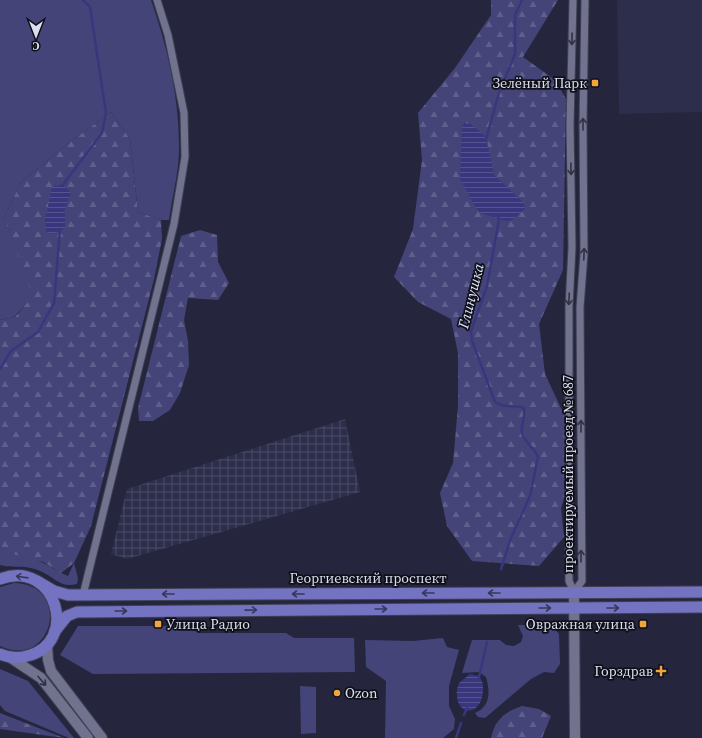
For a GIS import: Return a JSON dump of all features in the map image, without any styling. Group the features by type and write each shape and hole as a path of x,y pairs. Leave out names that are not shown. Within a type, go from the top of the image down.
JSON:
{"main road":[{"name":"Георгиевский проспект","path":"2,578 22,576 37,581 60,593 83,595 702,592"},
{"path":"37,581 49,592 56,606 57,620 55,631"},
{"path":"574,592 574,738"},
{"path":"11,658 29,656 42,649 67,616 77,612 702,607"},
{"path":"47,644 48,660 51,671 102,738"},
{"path":"0,654 11,658 41,678 88,738"}],"street":[{"path":"83,595 174,224 185,157 184,113 168,35 157,0"},
{"name":"проектируемый проезд № 687","path":"573,0 570,125 572,247 569,307 569,581 574,592 582,581 580,307 584,254 583,118 585,0"}],"shaded area":[{"path":"617,0 702,0 702,112 619,114"},
{"path":"464,123 471,124 486,137 494,175 524,203 525,209 512,220 506,221 481,213 476,208 460,179 462,127"},
{"path":"62,184 71,193 65,209 65,228 54,234 46,232 45,220 52,187"},
{"path":"345,419 360,492 127,559 111,554 127,489"},
{"path":"470,674 479,676 481,680 483,690 482,699 479,705 474,709 465,710 458,702 457,692 459,683"}],"green space":[{"path":"0,0 151,0 163,37 172,75 179,133 179,153 169,220 161,220 138,212 130,139 111,112 70,142 21,182 4,218 34,296 14,317 0,320"},
{"path":"491,0 558,0 523,57 555,80 566,99 563,270 539,324 545,374 566,419 567,488 561,508 564,537 539,566 472,561 447,526 440,493 453,463 458,406 458,353 451,319 418,302 394,277 413,229 422,160 418,113 455,68 491,15"},
{"path":"111,112 130,139 138,212 161,220 162,239 154,279 91,526 74,563 61,573 43,562 8,553 0,546 0,320 15,317 33,296 4,218 21,182 70,142"},
{"path":"200,230 217,235 218,262 229,283 218,300 188,298 184,320 188,341 189,365 180,393 170,410 153,421 139,421 138,408 181,236"},
{"path":"0,546 10,553 29,557 68,576 74,563 78,578 77,584 66,585 35,569 0,565"},
{"path":"14,583 33,587 44,597 49,610 49,624 43,637 33,647 18,651 0,646 0,587"},
{"path":"518,625 551,625 559,634 560,664 554,673 544,672 531,679 485,718 478,717 475,713 484,706 488,698 486,677 479,672 462,673 472,640 500,640 506,645 514,646 521,642 523,636"},
{"path":"78,626 184,626 199,633 286,633 294,638 354,638 355,672 93,674 60,655"},
{"path":"443,638 447,647 459,650 449,686 449,706 455,719 454,729 443,738 385,738 386,681 366,667 365,640 413,641"},
{"path":"0,669 28,681 74,738 69,738 5,711 0,705"},
{"path":"300,686 316,687 316,733 301,734"},
{"path":"522,706 539,709 551,716 542,738 491,738 498,721 506,714"},
{"path":"0,713 64,738 0,729"}],"waterway":[{"path":"62,186 102,133 106,113 90,7 83,0"},
{"name":"Глинушка","path":"486,139 499,93 515,54 515,15 522,0"},
{"name":"Глинушка","path":"498,217 499,220 487,286 471,331 472,341 495,402 505,406 517,406 524,408 522,433 538,457 530,496 511,538 501,569"},
{"path":"0,369 11,351 38,332 54,303 60,229"},
{"name":"Глинушка","path":"479,677 487,642"},
{"name":"Глинушка","path":"464,715 467,708"},
{"name":"Глинушка","path":"456,738 461,723"}],"place":[{"name":"Зелёный Парк","path":"595,83"},
{"name":"Улица Радио","path":"158,624"},
{"name":"Овражная улица","path":"643,624"},
{"name":"Горздрав","path":"661,671"},
{"name":"Ozon","path":"337,693"}]}
